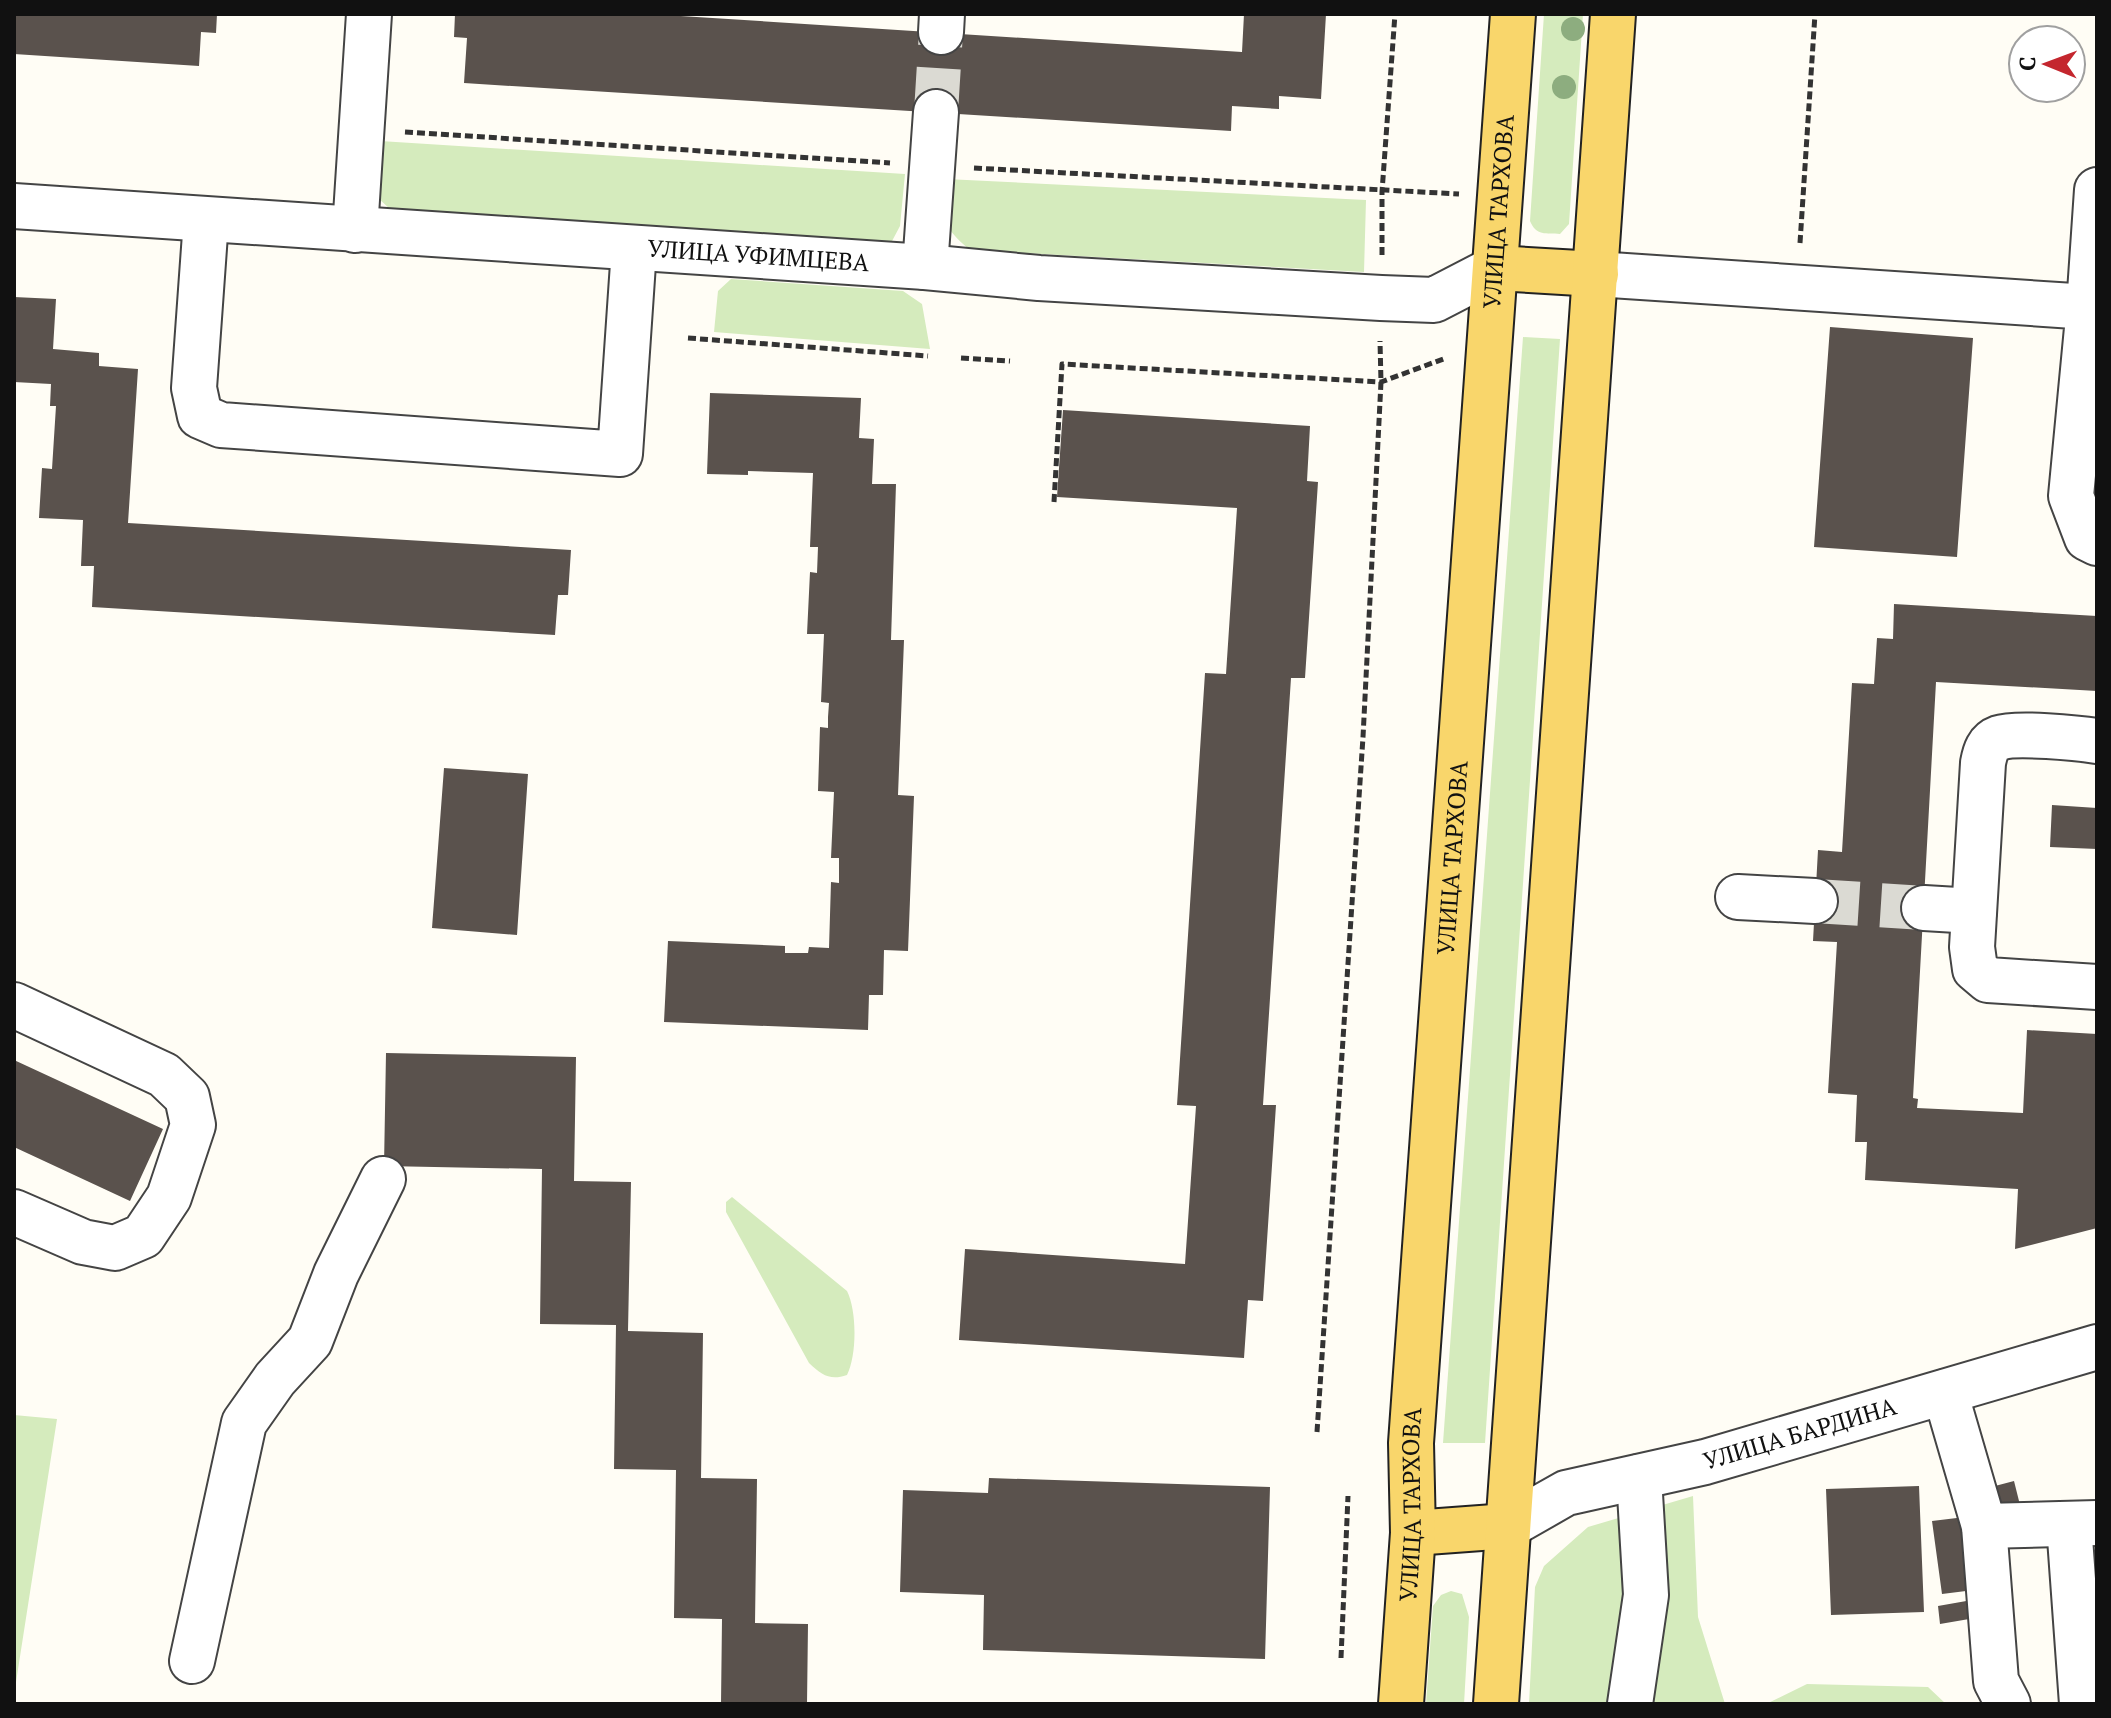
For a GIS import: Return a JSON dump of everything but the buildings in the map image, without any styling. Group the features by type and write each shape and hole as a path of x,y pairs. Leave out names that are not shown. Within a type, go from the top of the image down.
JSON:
{"main road":[{"name":"УЛИЦА ТАРХОВА","path":"1401,1704 1413,1533 1411,1443 1513,14"},
{"path":"1496,1704 1613,14"},
{"path":"1496,268 1596,274"},
{"path":"1413,1533 1508,1526"}],"street":[{"path":"355,230 369,14"},
{"path":"925,267 936,112"},
{"path":"2097,190 2071,496 2087,538 2097,543"},
{"name":"УЛИЦА УФИМЦЕВА","path":"14,206 925,267 1039,278 1434,300 1496,268"},
{"path":"206,220 194,388 200,416 221,425 620,454 634,249"},
{"path":"1596,274 2089,307"},
{"path":"2097,741 2012,735 1997,738 1986,748 1972,947 1975,969 1988,980 2097,987"},
{"path":"1738,897 1815,901"},
{"path":"1924,908 1974,911"},
{"path":"14,1005 164,1075 187,1097 193,1125 169,1197 143,1236 115,1248 83,1242 14,1212"},
{"path":"192,1661 244,1423 275,1379 310,1341 336,1274 383,1179"},
{"name":"УЛИЦА БАРДИНА","path":"1508,1526 1566,1493 1705,1462 2097,1347"},
{"path":"1945,1392 1984,1526 1996,1681 2008,1704"},
{"path":"1630,1704 1646,1595 1639,1477"},
{"path":"1984,1526 2083,1523 2082,1704"}],"path":[{"path":"1382,259 1382,192 1395,14"},
{"path":"1797,288 1815,14"},
{"path":"400,132 903,164"},
{"path":"972,168 1465,194"},
{"path":"688,338 928,356"},
{"path":"1317,1432 1363,737 1381,382 1380,338"},
{"path":"1054,502 1062,364 1381,382 1453,355"},
{"path":"961,358 1010,361"},
{"path":"1341,1658 1348,1496"}],"green space":[{"path":"1544,14 1583,14 1569,224 1560,234 1538,231 1530,221"},
{"path":"380,141 905,174 900,226 891,243 391,210 377,197"},
{"path":"946,179 1366,200 1364,272 970,250 953,234 945,219"},
{"path":"731,279 903,291 922,304 930,349 714,332 718,291"},
{"path":"1523,337 1560,339 1485,1443 1443,1443"},
{"path":"732,1197 847,1291 853,1310 854,1333 853,1356 847,1375 826,1376 809,1363 726,1212 726,1202"},
{"path":"14,1415 57,1419 14,1695"},
{"path":"1693,1496 1698,1617 1725,1704 1529,1704 1535,1587 1544,1566 1588,1527"},
{"path":"1451,1591 1462,1594 1469,1617 1464,1704 1426,1704 1433,1606 1441,1595"},
{"path":"1807,1684 1928,1687 1946,1704 1766,1704"}],"tunnel":[{"path":"936,112 941,32"},
{"path":"1815,901 1924,908"}]}
